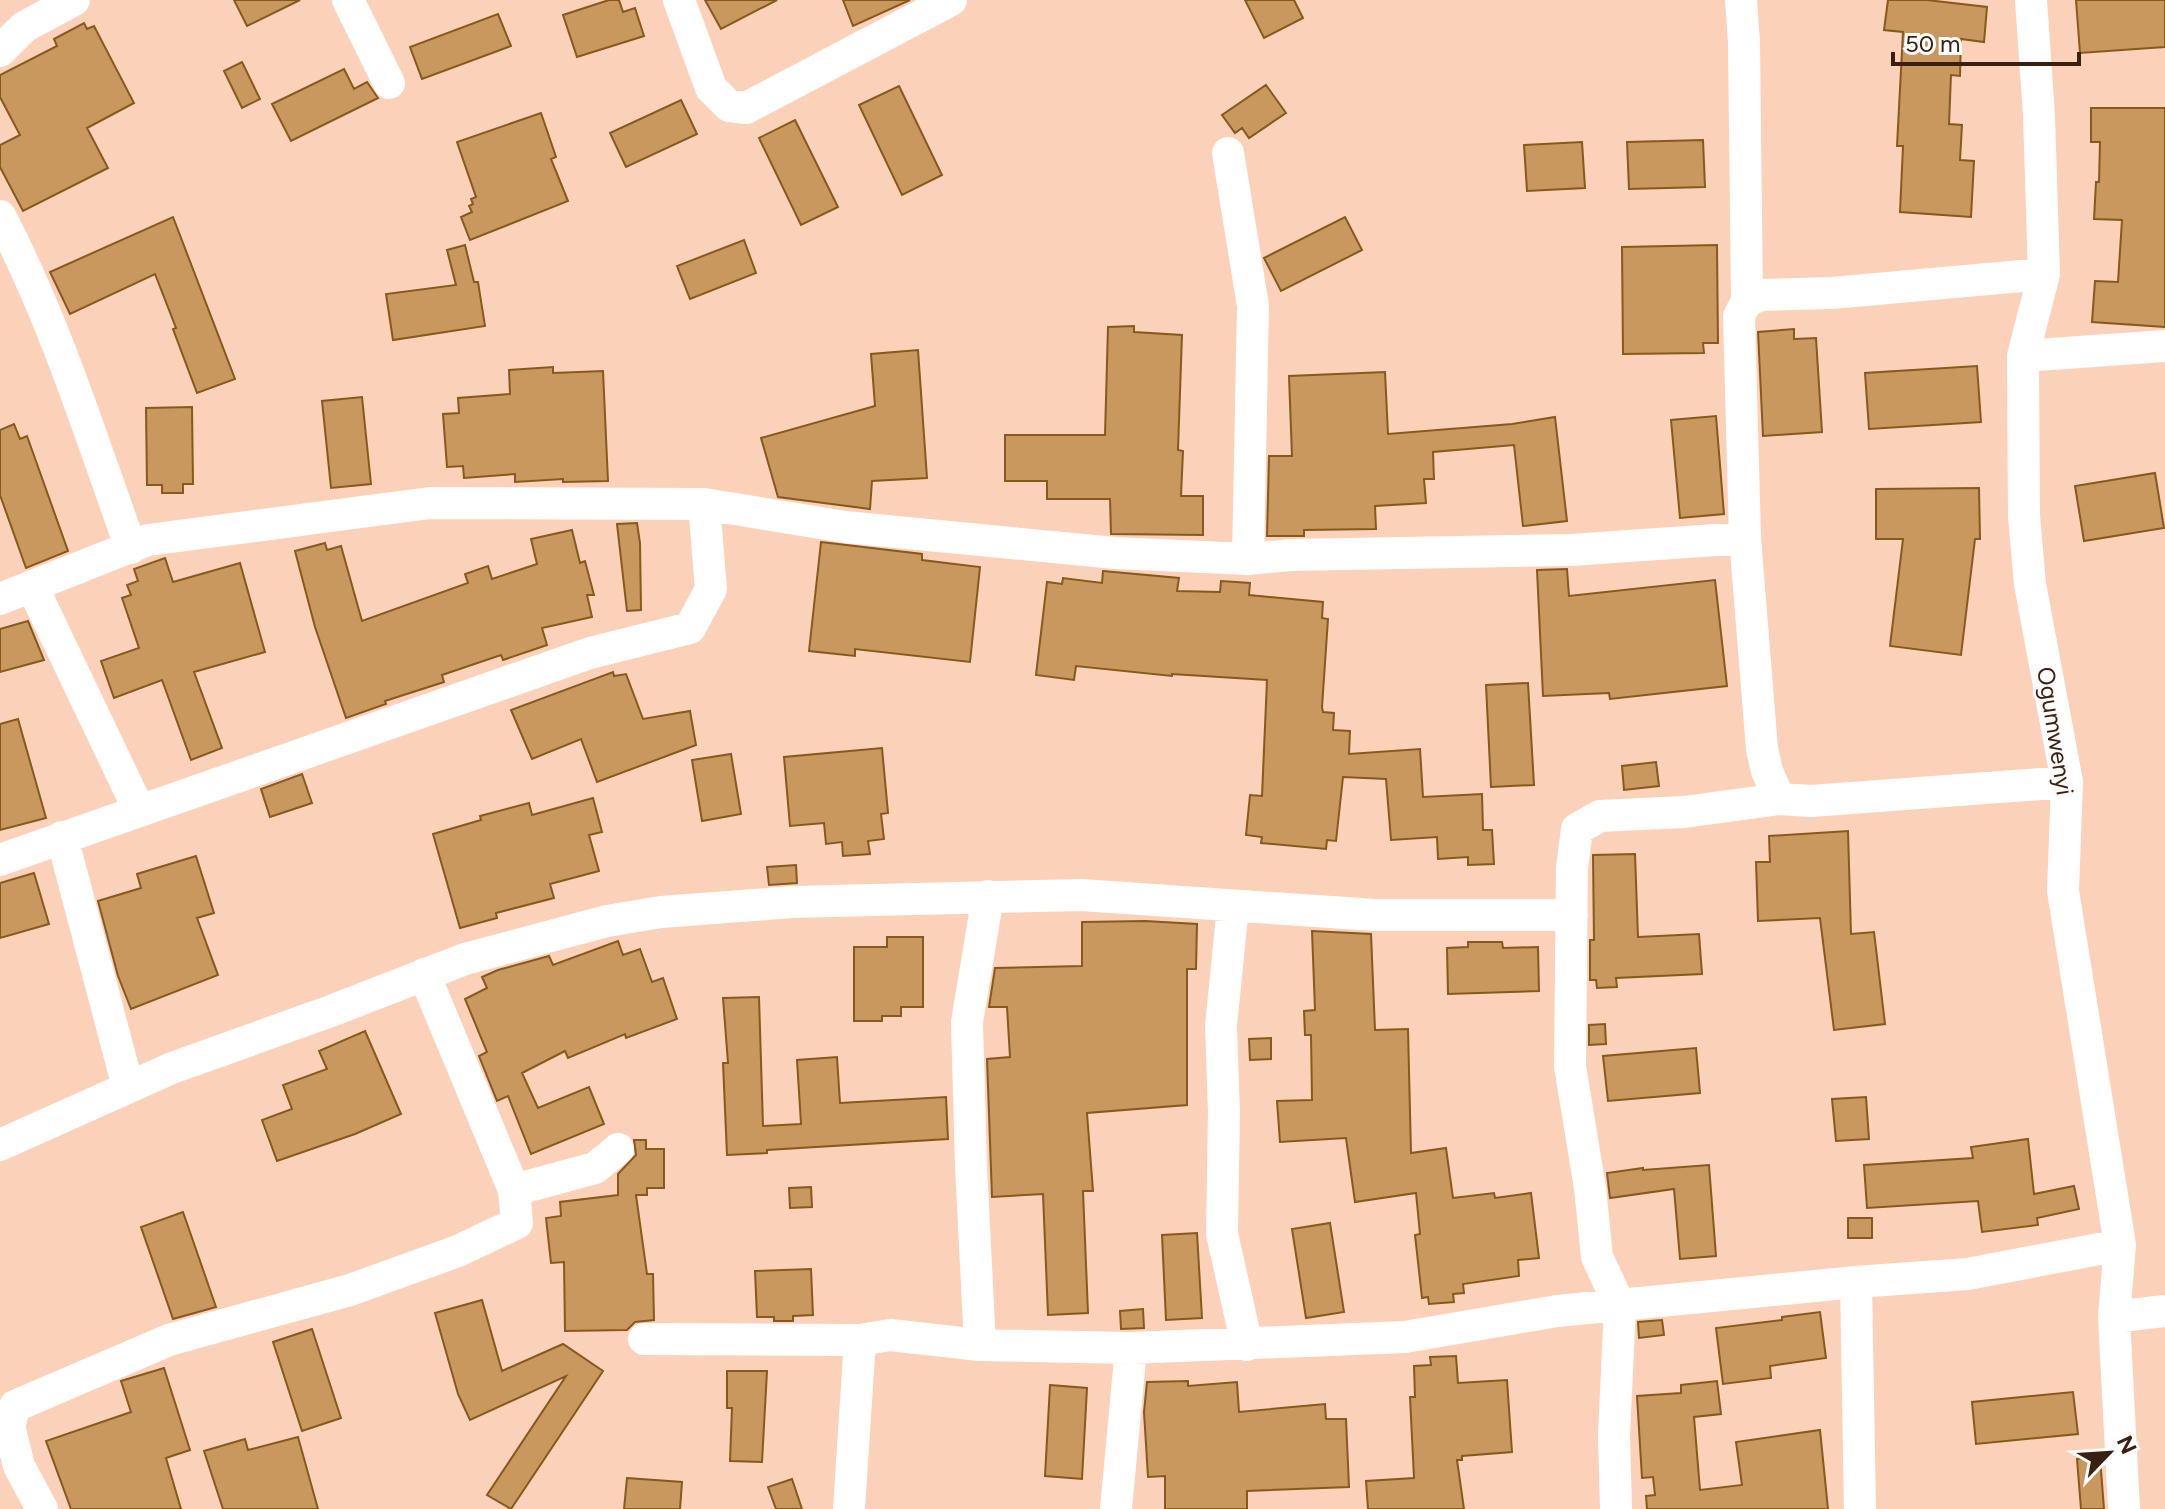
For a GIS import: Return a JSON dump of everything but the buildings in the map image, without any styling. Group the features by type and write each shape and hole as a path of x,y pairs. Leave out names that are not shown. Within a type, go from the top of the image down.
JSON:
{"street":[{"path":"0,51 24,27 74,0"},
{"path":"348,0 389,83"},
{"path":"679,0 711,88 729,106 746,108 951,0"},
{"path":"1741,0 1747,301 1739,316 1745,538 1762,749 1779,799"},
{"name":"Ogumwenyi","path":"2031,0 2039,115 2044,274 2023,356 2024,516 2030,584 2067,782 2063,891 2120,1245 2114,1317 2124,1509"},
{"path":"1228,153 1253,306 1248,559"},
{"path":"0,216 18,250 80,404 131,548"},
{"path":"1747,301 1761,295 1832,293 2044,274"},
{"path":"2023,356 2165,346"},
{"path":"0,599 148,540 430,503 704,504 845,527 1115,553 1248,559 1291,555 1571,550 1745,538"},
{"path":"0,860 590,653 690,628 711,589 704,504"},
{"path":"32,586 139,810"},
{"path":"1616,1509 1614,1435 1620,1306 1597,1257 1590,1188 1570,1066 1572,868 1577,829 1600,816 1684,812 1779,799 1811,801 2067,782"},
{"path":"62,837 128,1087"},
{"path":"0,1145 128,1087 465,959 607,921 661,912 793,902 1081,895 1375,915 1572,915"},
{"path":"980,1345 967,1022 988,896"},
{"path":"1233,906 1221,1026 1224,1112 1222,1234 1247,1345"},
{"path":"42,1509 19,1466 9,1426 15,1406 169,1340 350,1290 487,1238 517,1223 514,1190 424,974"},
{"path":"514,1190 595,1168 618,1149"},
{"path":"644,1339 860,1340 890,1335 980,1345 1131,1348 1405,1337 1557,1311 1968,1274 2120,1245"},
{"path":"1856,1282 1860,1509"},
{"path":"2114,1317 2165,1311"},
{"path":"849,1509 860,1340"},
{"path":"1116,1509 1131,1348"}]}
